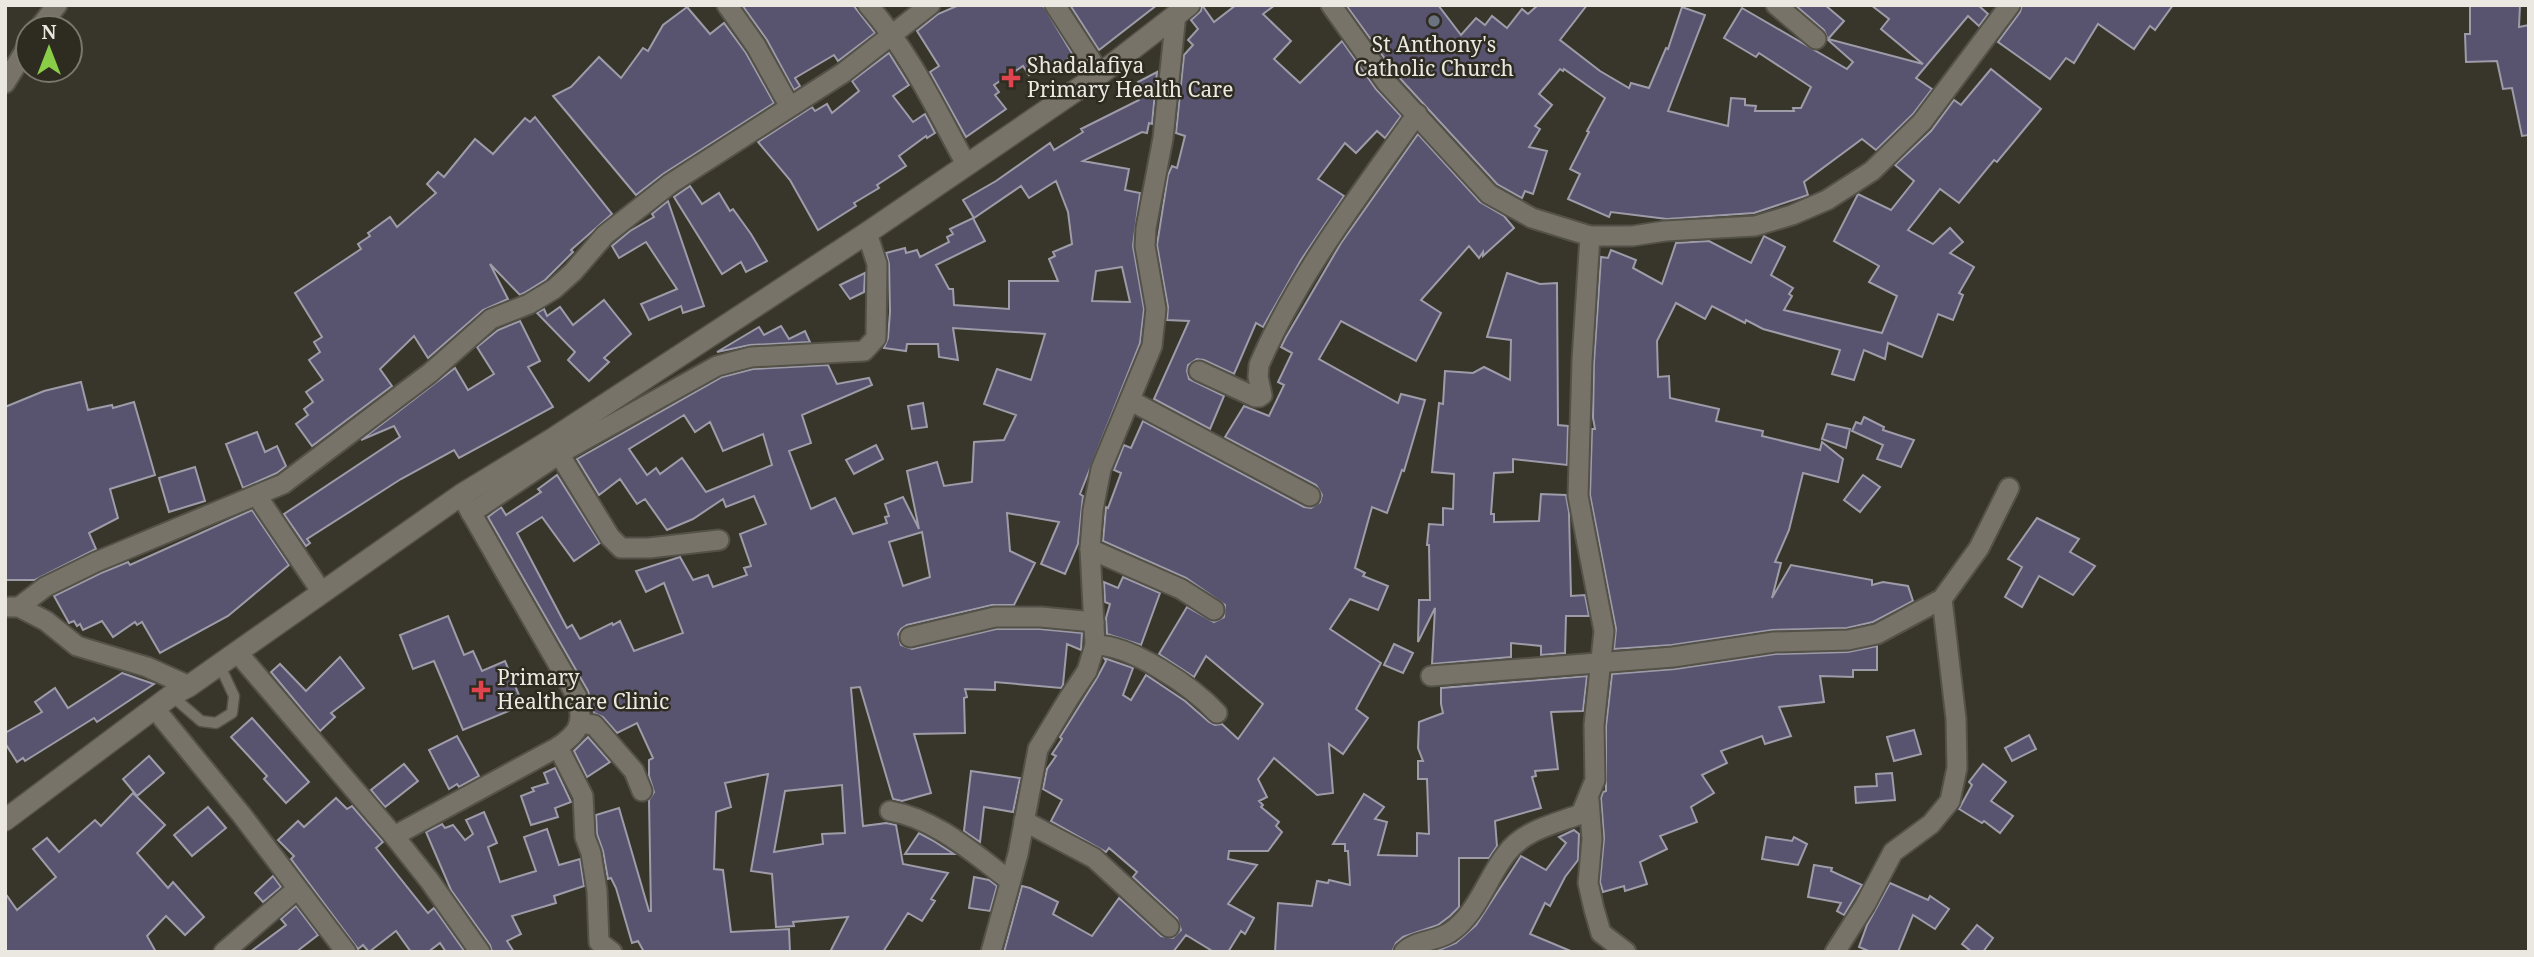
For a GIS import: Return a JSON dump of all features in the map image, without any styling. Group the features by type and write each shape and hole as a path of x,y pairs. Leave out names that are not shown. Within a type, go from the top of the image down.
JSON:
{"street":[{"path":"727,5 756,46 786,100 793,106"},
{"path":"868,5 892,34 933,101 966,164"},
{"path":"12,607 96,562 283,484 430,373 491,319 529,304 554,289 573,272 605,235 670,184 843,73 930,5"},
{"path":"1055,5 1100,74"},
{"path":"1331,5 1386,82 1489,194 1532,218 1590,236 1633,236 1665,231 1755,226 1792,215 1827,200 1872,171 1923,122 2010,5"},
{"path":"1776,5 1816,38"},
{"path":"5,820 321,592 555,447 1100,74 1183,10"},
{"path":"991,952 1018,854 1038,749 1087,671 1096,645 1090,549 1093,510 1101,469 1152,346 1156,309 1145,246 1146,228 1183,10"},
{"path":"1199,371 1255,397 1262,395 1258,377 1259,365 1292,297 1348,211 1417,114"},
{"path":"555,447 717,366 751,357 864,351 876,338 877,264 867,233"},
{"path":"1404,952 1411,945 1449,933 1473,910 1507,853 1537,828 1581,814 1595,780 1594,725 1604,631 1578,496 1582,361 1590,236"},
{"path":"1131,401 1310,496"},
{"path":"555,447 610,537 621,548 649,548 719,540"},
{"path":"1431,676 1599,664 1706,653 1774,642 1848,640 1877,634 1942,599 1979,548 2009,488"},
{"path":"257,496 321,592"},
{"path":"394,836 558,747 575,735 579,723 581,712 576,697 466,504"},
{"path":"1090,549 1181,589 1214,610"},
{"path":"1835,952 1865,905 1893,852 1931,824 1950,801 1957,768 1956,719 1942,599"},
{"path":"12,607 46,621 77,646 147,667 172,697 241,814 346,952"},
{"path":"911,637 995,617 1041,617 1094,622"},
{"path":"1096,645 1122,650 1186,684 1217,713"},
{"path":"237,652 394,836 480,952"},
{"path":"579,723 594,725 634,771 642,791"},
{"path":"558,747 583,796 585,837 591,853 597,891 599,942 611,952"},
{"path":"1589,799 1592,839 1588,883 1594,909 1601,933 1626,952"},
{"path":"890,811 911,815 958,842 1009,880"},
{"path":"1024,821 1094,858 1169,927"},
{"path":"225,952 297,889"}],"lane":[{"path":"172,697 201,722 216,723 232,713 234,696 219,664"}],"building":[{"path":"742,5 853,5 875,33 838,61 834,55 795,78 800,86 794,90 767,40"},
{"path":"959,5 1043,5 1073,55 1054,70 1048,62 1029,75 1023,66 994,85 999,92 995,95 1006,109 966,137 930,72 939,66 917,31 938,14"},
{"path":"1070,5 1157,5 1099,50"},
{"path":"1202,5 1214,22 1236,5 1275,5 1263,14 1291,41 1274,59 1300,83 1342,41 1376,89 1401,116 1385,138 1377,131 1356,153 1345,143 1318,179 1344,196 1301,260 1263,327 1256,323 1234,374 1204,360 1197,359 1188,365 1189,379 1224,396 1210,429 1154,399 1189,321 1167,320 1168,307 1157,245 1168,175 1172,166 1177,168 1185,136 1176,133 1184,55 1193,45 1188,40 1198,29 1191,20 1201,11"},
{"path":"1346,5 1438,5 1461,35 1476,18 1485,25 1492,16 1507,28 1522,9 1528,14 1538,5 1587,5 1560,40 1600,71 1629,88 1631,83 1649,88 1666,48 1668,49 1682,7 1705,15 1668,111 1728,126 1731,98 1745,99 1745,105 1756,106 1755,111 1794,111 1793,108 1801,108 1811,87 1759,53 1756,57 1724,38 1742,8 1847,69 1853,62 1828,40 1824,30 1795,5 1825,5 1844,21 1828,39 1923,64 1881,29 1889,19 1871,5 1978,5 1988,14 1979,26 1968,16 1916,78 1932,89 1913,114 1876,150 1862,139 1804,182 1808,195 1754,213 1667,219 1611,212 1609,217 1568,199 1580,174 1570,169 1605,98 1564,69 1560,69 1539,94 1552,105 1535,126 1540,129 1529,147 1547,151 1533,194 1525,191 1522,198 1497,184 1396,74"},
{"path":"2022,5 2173,5 2155,30 2150,26 2134,49 2098,24 2074,63 2066,58 2050,79 1998,42 2020,12"},
{"path":"2470,5 2520,5 2519,27 2529,25 2529,135 2522,136 2512,88 2503,89 2497,61 2466,62 2465,34 2470,34"},
{"path":"687,7 710,34 724,23 746,53 774,103 663,174 636,195 553,96 571,87 599,57 621,78 643,48 648,51 663,25"},
{"path":"889,53 909,85 893,96 913,122 925,114 935,133 927,138 926,136 899,156 906,166 877,185 879,188 854,203 856,206 818,230 790,180 758,142 812,107 815,111 827,104 832,113 859,91 852,81"},
{"path":"1991,69 2041,109 1959,203 1940,189 1908,230 1933,244 1950,228 1963,242 1950,253 1974,267 1959,293 1963,295 1953,320 1938,314 1922,357 1888,343 1885,359 1864,350 1854,380 1832,374 1840,350 1763,329 1746,320 1745,323 1712,306 1705,319 1676,303 1657,341 1658,377 1669,376 1670,398 1719,409 1716,421 1763,431 1762,436 1820,450 1822,442 1843,459 1838,482 1803,473 1789,530 1775,562 1781,563 1772,598 1791,565 1872,580 1872,585 1883,582 1908,586 1913,601 1873,622 1847,628 1772,630 1672,645 1614,649 1616,629 1590,495 1592,429 1595,429 1594,362 1601,257 1608,258 1611,250 1636,260 1633,268 1662,284 1676,243 1709,241 1751,263 1764,236 1785,247 1771,275 1793,288 1789,294 1792,296 1784,310 1882,333 1897,296 1869,282 1879,266 1834,241 1858,194 1891,210 1914,181 1895,165 1931,131 1954,100 1961,105"},
{"path":"1157,72 1152,124 1149,123 1147,133 1142,132 1083,161 1129,169 1125,190 1140,193 1133,246 1144,309 1140,343 1080,494 1083,496 1078,544 1065,574 1041,564 1059,522 1007,513 1010,551 1035,563 1014,605 992,605 907,625 898,634 901,645 912,649 996,629 1082,633 1081,650 1067,644 1063,685 1061,688 995,682 995,690 965,689 965,733 914,734 931,793 902,801 893,799 860,687 851,688 863,826 886,823 896,825 903,864 948,873 931,899 935,901 922,921 908,913 883,952 830,952 848,917 793,922 794,926 776,927 772,874 751,871 768,774 725,783 731,807 716,812 714,869 723,870 731,932 789,929 790,952 644,952 638,941 632,943 616,888 611,878 608,879 597,834 596,815 619,808 651,911 649,800 654,792 649,776 649,760 653,758 637,723 617,733 603,717 594,713 588,691 488,517 501,507 506,515 541,492 538,489 557,475 600,543 574,561 542,517 517,533 567,628 572,625 580,639 620,621 634,651 683,633 664,583 646,592 636,571 680,557 693,580 708,575 713,587 747,575 744,568 751,566 740,534 766,524 754,496 726,507 723,499 693,519 667,530 645,499 637,504 620,479 599,495 577,459 722,377 753,369 828,365 837,384 869,378 872,385 802,415 811,443 789,451 811,509 835,498 853,534 887,523 885,517 889,516 885,504 903,497 919,529 907,471 937,462 944,486 972,482 974,442 1004,440 1016,415 984,404 997,369 1031,380 1045,334 953,328 958,360 939,357 938,344 907,344 906,351 884,348 888,338 890,312 889,264 886,253 905,248 906,253 917,250 920,257 949,242 947,237 953,234 950,229 973,218 985,241 936,265 949,289 953,289 954,305 1009,309 1009,281 1058,281 1049,259 1055,256 1053,252 1072,244 1068,212 1056,181 1029,198 1021,186 974,218 963,200 996,181 1050,143 1054,150 1083,132 1081,129 1139,100 1141,87 1138,82","holes":["1122,267 1130,302 1092,301 1096,271","684,415 695,432 710,422 723,451 763,434 772,465 706,492 682,458 660,474 656,468 647,475 629,449","922,532 930,577 903,586 889,542","842,785 845,833 822,834 823,844 774,852 785,791"]},
{"path":"535,117 612,214 571,250 573,252 545,280 520,295 490,264 508,299 483,310 428,358 414,336 380,369 392,386 312,446 296,424 308,415 304,409 313,402 306,392 323,380 309,360 320,352 314,342 322,337 295,293 361,249 358,244 390,217 397,227 436,193 427,184 438,172 444,177 475,139 493,154 525,118 530,122"},
{"path":"1418,134 1480,202 1504,216 1514,228 1479,258 1469,246 1421,300 1441,313 1416,361 1341,321 1319,359 1398,403 1401,394 1425,400 1404,471 1402,470 1387,513 1372,507 1355,568 1365,573 1363,576 1388,586 1378,610 1350,599 1330,629 1381,663 1356,709 1368,718 1343,754 1329,744 1333,793 1317,795 1274,758 1258,779 1267,797 1259,801 1263,805 1261,807 1279,822 1276,826 1282,832 1268,851 1229,851 1228,859 1257,865 1228,904 1254,918 1245,934 1241,931 1228,952 1214,952 1186,935 1173,952 1004,952 1022,886 1058,902 1053,914 1092,936 1119,898 1161,936 1173,938 1181,930 1177,918 1133,877 1137,872 1109,848 1106,852 1051,821 1062,800 1043,789 1047,769 1056,756 1052,754 1097,678 1106,661 1104,658 1133,668 1123,695 1131,700 1146,675 1185,701 1209,722 1222,724 1238,739 1263,704 1206,656 1194,677 1159,654 1187,607 1214,622 1224,617 1225,605 1186,578 1103,541 1106,507 1108,508 1121,473 1114,470 1124,445 1131,448 1143,421 1304,507 1311,508 1320,502 1322,495 1316,485 1225,437 1244,406 1269,416 1284,385 1278,382 1292,353 1281,347 1286,337 1341,243"},
{"path":"690,186 702,204 719,193 730,211 733,209 751,234 767,261 746,272 741,262 722,274 674,197"},
{"path":"668,201 704,306 683,313 681,306 649,320 641,304 677,289 646,242 619,258 612,246 630,231 654,217 652,214"},
{"path":"865,273 864,292 850,299 840,285"},
{"path":"1507,273 1540,284 1557,283 1558,425 1568,426 1567,465 1513,459 1513,472 1494,473 1491,514 1494,514 1494,522 1539,521 1541,494 1566,495 1569,512 1571,596 1585,595 1589,616 1566,616 1565,653 1541,655 1541,646 1511,643 1511,657 1432,664 1435,608 1418,642 1419,600 1430,600 1427,545 1429,524 1443,525 1443,508 1453,509 1454,474 1432,472 1439,403 1443,404 1445,371 1473,373 1484,367 1510,380 1511,340 1487,337"},
{"path":"604,300 631,334 604,358 609,362 589,381 568,360 575,352 537,313 544,309 547,316 560,307 573,325"},
{"path":"520,321 540,361 528,367 553,407 459,458 454,450 401,479 307,539 310,543 306,546 284,514 400,437 394,426 361,440 455,368 468,390 494,374 477,347 498,330"},
{"path":"781,326 789,339 805,331 810,342 750,345 717,352 759,327 764,335"},
{"path":"81,382 88,410 112,405 113,408 134,402 155,475 110,489 118,518 89,533 96,549 35,580 5,580 5,407 44,391"},
{"path":"923,403 927,427 912,429 908,406"},
{"path":"1864,417 1884,427 1883,430 1914,440 1901,467 1877,459 1883,445 1852,431 1856,422 1861,424"},
{"path":"1827,424 1850,429 1846,448 1822,439"},
{"path":"257,432 265,452 277,446 286,466 277,473 243,488 226,444"},
{"path":"876,445 883,459 854,474 846,460"},
{"path":"195,467 205,501 169,512 159,478"},
{"path":"1863,475 1880,487 1860,512 1844,500"},
{"path":"252,510 289,565 228,616 160,653 142,622 137,625 135,622 113,637 102,621 83,630 80,624 77,626 74,621 69,623 54,596 101,573 128,562 130,565"},
{"path":"2037,518 2079,539 2070,552 2095,566 2073,595 2039,576 2022,607 2005,597 2022,567 2008,559"},
{"path":"1123,577 1160,593 1141,645 1107,634 1106,618 1110,604 1105,602 1104,582 1118,588"},
{"path":"448,616 464,655 473,651 482,671 505,661 523,705 463,730 434,661 413,669 400,635"},
{"path":"1394,644 1413,653 1403,673 1384,665"},
{"path":"1877,646 1877,670 1853,670 1853,677 1820,676 1824,702 1779,707 1791,736 1765,744 1762,736 1721,751 1727,763 1702,775 1714,793 1691,807 1697,822 1660,836 1667,849 1640,862 1647,884 1625,891 1624,886 1603,892 1600,882 1604,838 1601,798 1606,791 1606,726 1612,674 1675,669 1775,654 1848,652"},
{"path":"340,657 364,688 331,713 335,717 320,731 271,672 280,664 306,691"},
{"path":"122,673 154,684 97,722 94,718 25,761 23,758 17,762 5,743 5,733 42,712 35,702 55,688 68,708"},
{"path":"1587,676 1583,711 1551,712 1558,769 1535,771 1536,776 1532,777 1541,808 1495,821 1497,846 1489,858 1459,858 1459,907 1450,916 1438,925 1403,937 1392,952 1275,952 1278,903 1312,906 1317,881 1328,883 1329,880 1350,885 1348,851 1345,851 1345,844 1333,844 1364,794 1384,807 1375,819 1387,822 1378,855 1417,856 1417,833 1429,834 1427,779 1418,779 1418,761 1423,761 1418,748 1419,722 1443,713 1441,688"},
{"path":"252,718 309,782 286,803 264,779 267,776 231,737"},
{"path":"1914,730 1921,754 1894,761 1887,737"},
{"path":"2029,735 2036,749 2012,761 2005,748"},
{"path":"457,736 479,776 459,787 457,784 449,789 429,750"},
{"path":"588,737 610,762 587,777 574,751"},
{"path":"149,756 164,773 137,796 123,779"},
{"path":"404,764 418,781 385,807 371,790"},
{"path":"1983,764 2006,782 1991,801 2013,816 2000,833 1984,821 1982,823 1959,809 1972,785 1969,782"},
{"path":"555,768 571,802 555,808 558,817 531,825 521,796 534,791 532,788 548,783 544,773"},
{"path":"971,771 1020,778 1013,812 984,807 980,842 964,831"},
{"path":"1892,773 1895,800 1856,803 1855,787 1877,786 1876,774"},
{"path":"133,793 165,825 137,853 168,888 173,882 204,917 185,935 166,916 147,936 156,952 5,952 5,893 17,910 56,877 33,849 47,838 59,852 95,820 101,826"},
{"path":"336,798 347,809 352,806 383,842 376,848 428,913 434,908 465,952 446,952 440,943 428,952 411,952 396,931 369,952 363,945 358,949 291,859 294,856 278,840 298,821 304,827"},
{"path":"208,807 226,828 192,856 174,835"},
{"path":"484,812 497,843 488,847 500,882 536,871 524,837 547,829 559,865 580,859 584,886 554,896 556,903 512,916 521,934 507,941 514,952 492,952 490,945 451,890 426,832 442,824 445,828 453,825 465,840 473,834 466,820"},
{"path":"1574,830 1579,834 1578,860 1565,877 1550,906 1545,903 1530,934 1573,952 1434,952 1456,943 1476,925 1521,856 1546,870 1566,843 1559,837"},
{"path":"919,833 932,840 954,854 905,854"},
{"path":"1766,837 1792,841 1794,837 1807,844 1798,865 1762,859"},
{"path":"1814,865 1832,868 1831,871 1862,885 1844,915 1837,911 1841,903 1808,897"},
{"path":"273,876 281,887 263,902 255,893"},
{"path":"974,877 989,880 997,886 990,911 969,908"},
{"path":"1890,883 1928,900 1930,896 1949,909 1935,929 1913,915 1898,952 1871,952 1859,947 1867,925"},
{"path":"296,906 318,935 296,952 250,952 286,925 281,919"},
{"path":"1977,925 1993,938 1983,952 1972,952 1962,944"}],"place":[{"name":"St Anthony's Catholic Church","path":"1434,21"},
{"name":"Shadalafiya Primary Health Care","path":"1011,78"},
{"name":"Primary Healthcare Clinic","path":"481,690"}]}
